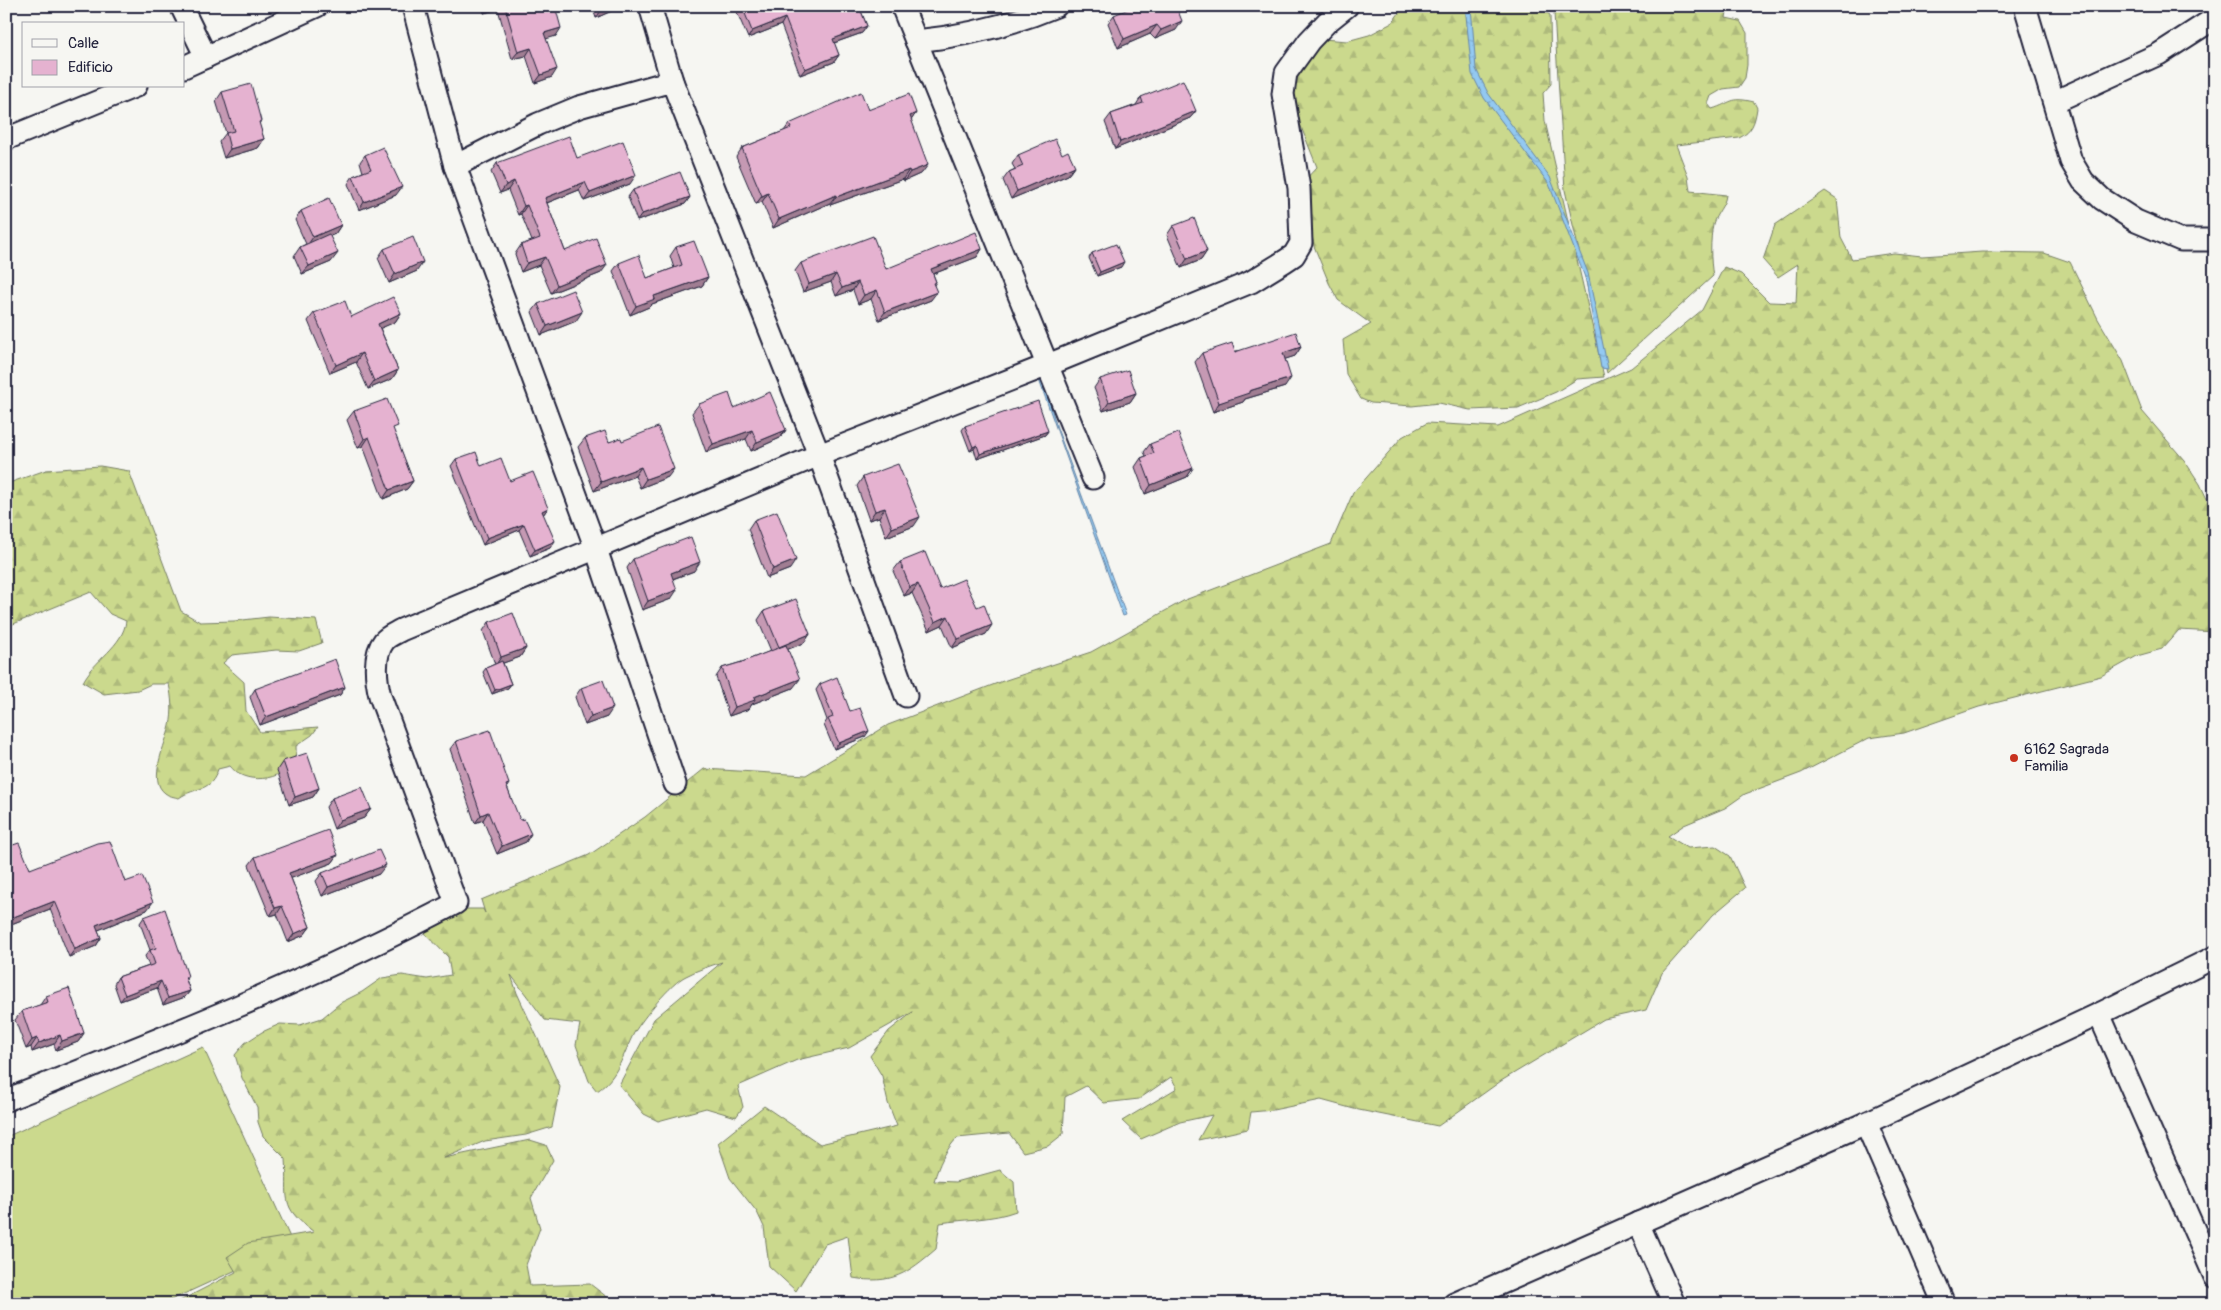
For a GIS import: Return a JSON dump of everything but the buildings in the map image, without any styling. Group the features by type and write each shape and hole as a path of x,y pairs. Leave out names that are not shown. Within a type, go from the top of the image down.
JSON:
{"street":[{"path":"181,6 206,57"},
{"path":"185,67 317,6"},
{"path":"413,6 455,166 596,549 675,784"},
{"path":"650,6 672,81 819,455 906,696"},
{"path":"902,6 1092,478"},
{"path":"916,41 948,38 994,28 1056,6"},
{"path":"6,1100 236,1008 404,931 456,903 380,696 376,679 379,650 385,640 401,630 819,455 1048,365 1250,282 1294,255 1301,243 1299,188 1283,94 1286,73 1327,22 1347,6"},
{"path":"2026,6 2071,161 2083,181 2102,199 2136,221 2181,240 2215,240"},
{"path":"2054,102 2159,54 2215,18"},
{"path":"455,166 538,124 579,107 618,94 672,81"},
{"path":"6,139 131,88"},
{"path":"1454,1304 1866,1123 2099,1014 2215,957"},
{"path":"2099,1014 2215,1277"},
{"path":"1866,1123 1944,1304"},
{"path":"1638,1223 1674,1304"}],"green space":[{"path":"1404,6 1537,6 1550,15 1551,84 1543,93 1545,121 1604,377 1577,379 1556,392 1518,408 1470,410 1439,403 1412,406 1371,403 1361,399 1346,374 1343,340 1371,324 1338,300 1314,246 1302,183 1317,167 1298,119 1285,109 1276,72 1277,65 1281,61 1296,58 1323,39 1347,41 1369,35 1392,23"},
{"path":"1581,6 1728,6 1726,18 1740,21 1747,33 1745,78 1739,87 1723,89 1711,96 1708,104 1712,109 1735,100 1740,100 1754,102 1757,108 1752,126 1747,133 1739,138 1676,145 1688,176 1690,191 1726,195 1713,224 1711,263 1713,276 1607,373 1565,190 1554,13 1581,11"},
{"path":"1825,191 1837,199 1841,238 1852,259 1894,253 1922,256 1982,252 2044,253 2070,262 2098,319 2123,361 2142,411 2184,460 2200,484 2215,516 2215,632 2179,630 2162,649 2137,656 2101,676 1979,707 1904,733 1869,738 1801,773 1745,794 1725,808 1684,825 1668,836 1688,848 1715,846 1730,856 1745,888 1713,915 1662,973 1646,1010 1604,1019 1501,1081 1438,1126 1354,1109 1321,1100 1273,1110 1251,1112 1248,1129 1198,1140 1212,1115 1180,1122 1141,1139 1122,1121 1177,1088 1171,1077 1139,1099 1104,1103 1086,1086 1065,1097 1063,1134 1048,1146 1023,1152 1009,1133 957,1138 943,1158 934,1181 956,1182 1000,1170 1014,1182 1016,1211 988,1218 940,1223 936,1249 908,1271 878,1280 853,1278 848,1236 825,1244 796,1291 769,1266 764,1227 757,1212 730,1178 718,1143 764,1106 820,1144 897,1126 888,1103 882,1076 870,1056 889,1031 913,1012 849,1048 797,1060 738,1086 743,1107 736,1117 706,1108 658,1121 644,1114 619,1085 654,1019 722,962 686,976 665,993 634,1033 615,1072 604,1086 597,1091 589,1081 576,1045 580,1024 545,1020 511,975 517,993 560,1087 552,1127 526,1135 485,1141 444,1158 530,1140 546,1145 553,1160 531,1198 540,1228 526,1265 530,1286 590,1284 616,1304 174,1304 236,1272 227,1257 248,1243 314,1232 290,1208 287,1193 286,1159 263,1136 258,1122 257,1107 242,1078 235,1055 245,1043 262,1032 280,1024 300,1025 322,1018 340,1003 362,992 382,978 402,975 427,979 451,975 448,957 422,930 460,909 483,909 485,913 481,900 589,855 645,817 704,769 806,775 888,725 1003,681 1091,652 1185,600 1331,544 1353,493 1402,437 1427,423 1498,427 1631,368 1702,310 1724,267 1741,274 1769,302 1796,303 1798,264 1778,277 1763,260 1775,225"},
{"path":"100,466 129,471 181,611 200,622 269,617 316,620 322,643 299,651 276,650 232,655 223,663 244,682 246,711 260,732 318,727 312,735 296,746 295,756 291,764 277,775 258,779 238,773 230,766 218,769 215,777 207,786 179,798 165,793 160,787 158,771 159,761 171,721 172,705 169,684 151,684 138,690 104,694 83,682 120,638 126,621 110,614 91,592 6,627 6,484 46,470"},
{"path":"203,1047 293,1244 162,1304 6,1304 6,1137"}],"water":[{"path":"1465,6 1471,6 1476,69 1488,93 1550,177 1588,273 1608,369 1601,368 1586,280 1549,184 1484,98 1472,74"},
{"path":"1038,377 1042,379 1057,428 1126,615 1123,616"}],"place":[{"name":"6162 Sagrada Familia","path":"2014,758"}]}
